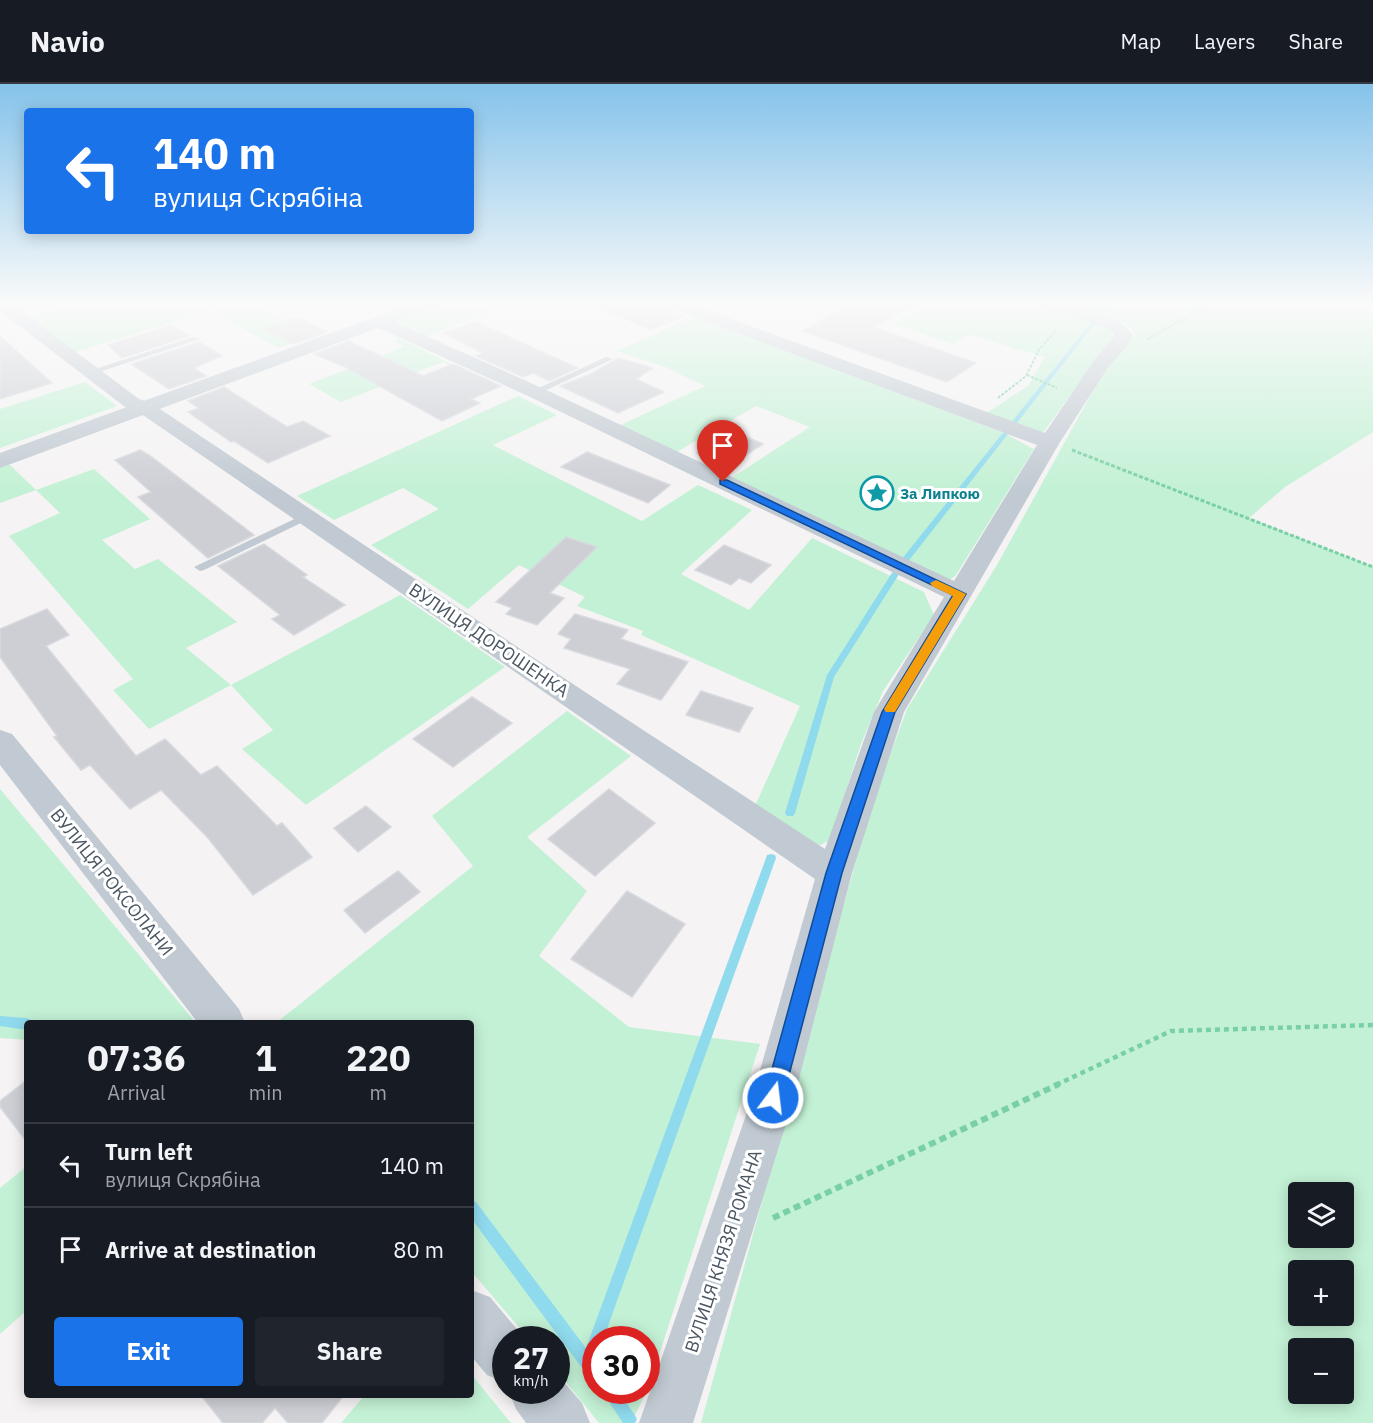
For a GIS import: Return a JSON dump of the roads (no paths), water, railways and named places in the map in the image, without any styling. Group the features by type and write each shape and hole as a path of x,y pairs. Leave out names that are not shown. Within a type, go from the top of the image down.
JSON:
{"street":[{"name":"ВУЛИЦЯ ДОРОШЕНКА","path":"83,366 132,404 144,408 308,516 728,804 834,873"},
{"path":"0,461 256,366"},
{"path":"479,366 960,594"},
{"path":"847,366 1049,442"},
{"name":"ВУЛИЦЯ КНЯЗЯ РОМАНА","path":"666,1423 773,1098 834,873 889,712 1049,442 1100,366"},
{"name":"ВУЛИЦЯ РОКСОЛАНИ","path":"0,742 222,1020"},
{"path":"474,1319 492,1340"},
{"path":"546,1404 562,1423"}],"lane":[{"path":"90,372 108,366"},
{"path":"535,392 592,366"},
{"path":"200,567 308,516"}],"waterway":[{"path":"790,813 830,677 900,567 1059,366"},
{"path":"601,1326 771,858"},
{"path":"0,1021 24,1024"},
{"path":"474,1211 582,1355"},
{"path":"618,1404 629,1419"}],"place":[{"name":"За Липкою","path":"877,493"}]}
